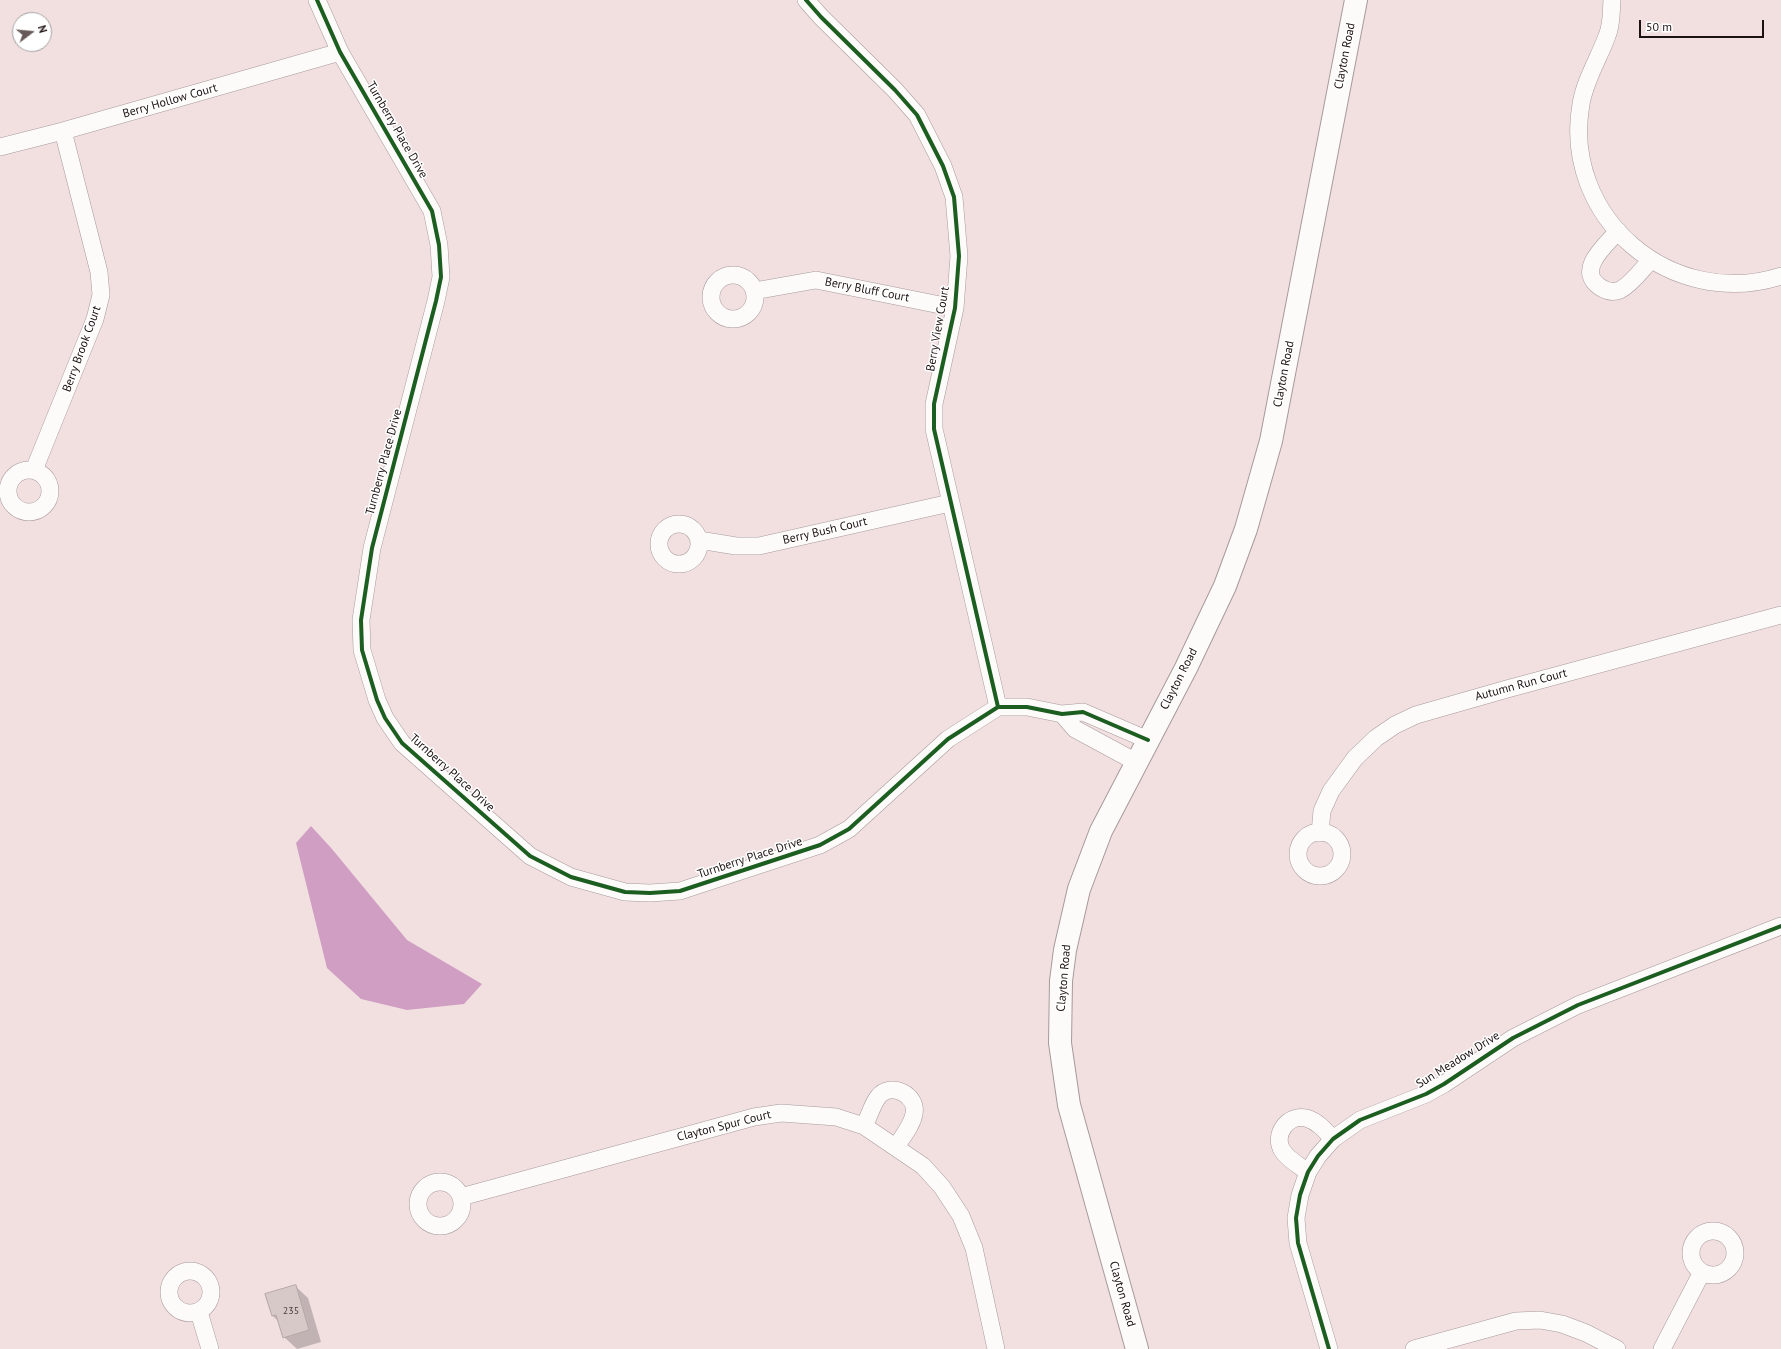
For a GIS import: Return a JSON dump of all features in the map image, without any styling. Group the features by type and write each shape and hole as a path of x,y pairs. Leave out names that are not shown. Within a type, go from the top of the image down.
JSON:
{"main road":[{"name":"Clayton Road","path":"1138,1349 1069,1105 1060,1043 1061,981 1065,950 1079,889 1101,831 1186,668 1224,586 1246,529 1263,471 1283,381 1356,0"}],"street":[{"name":"Turnberry Place Drive","path":"317,0 340,52 432,211 439,245 441,277 439,289 372,548 361,620 362,650 377,700 386,718 402,743 530,856 570,877 625,892 650,893 680,891 820,845 850,829 948,740 998,707"},
{"name":"Berry View Court","path":"806,0 821,17 895,90 917,115 931,140 954,197 959,256 955,308 934,404 934,429 998,707"},
{"path":"1612,0 1608,35 1589,78 1581,104 1580,147 1583,166 1595,199 1618,231 1637,250 1665,268 1685,277 1733,284 1771,279 1781,276"},
{"name":"Berry Hollow Court","path":"0,147 63,131 340,52"},
{"name":"Berry Brook Court","path":"34,470 95,319 101,295 99,272 63,131"},
{"path":"1618,231 1595,257 1591,264 1592,278 1598,286 1611,292 1619,290 1625,287 1652,260"},
{"name":"Berry Bluff Court","path":"754,290 816,280 955,308"},
{"name":"Berry Bush Court","path":"699,540 736,546 759,546 950,503"},
{"name":"Autumn Run Court","path":"1320,833 1322,811 1331,791 1344,771 1376,738 1416,715 1506,689 1781,615"},
{"path":"998,707 1027,707 1062,714 1083,712 1148,740"},
{"path":"1062,714 1075,729 1136,762"},
{"name":"Sun Meadow Drive","path":"1328,1349 1298,1243 1296,1218 1300,1195 1308,1172 1318,1156 1333,1138 1360,1120 1432,1090 1513,1038 1571,1008 1781,926"},
{"path":"864,1126 879,1097 884,1093 895,1090 908,1096 912,1101 914,1113 912,1120 896,1147"},
{"name":"Clayton Spur Court","path":"462,1197 754,1117 781,1113 836,1117 864,1126 896,1147 928,1171 942,1187 961,1216 974,1248 996,1349"},
{"path":"1308,1172 1286,1155 1282,1150 1279,1136 1286,1124 1298,1118 1310,1120 1322,1127 1333,1138"},
{"path":"1662,1349 1702,1272"},
{"path":"198,1312 210,1349"},
{"path":"1414,1349 1516,1320 1540,1320 1562,1324 1617,1349"}],"shaded area":[{"path":"311,826 332,849 407,940 482,984 464,1004 407,1010 361,999 327,968 296,843"}],"building":[{"path":"296,1285 309,1330 283,1338 276,1315 272,1316 265,1294"}],"cycle path":[{"path":"317,0 340,52 432,211 439,245 441,277 372,548 361,620 362,650 377,700 385,718 402,743 530,856 571,877 625,892 650,893 680,891 820,845 849,829 948,739 998,707 1027,707 1062,714 1083,712 1148,740"},
{"path":"806,0 821,17 895,90 917,115 943,166 954,197 959,256 955,308 934,404 934,429 998,707"},
{"path":"1329,1349 1298,1243 1296,1218 1300,1195 1308,1172 1318,1156 1333,1139 1360,1120 1426,1094 1444,1084 1513,1038 1578,1005 1781,926"}]}
